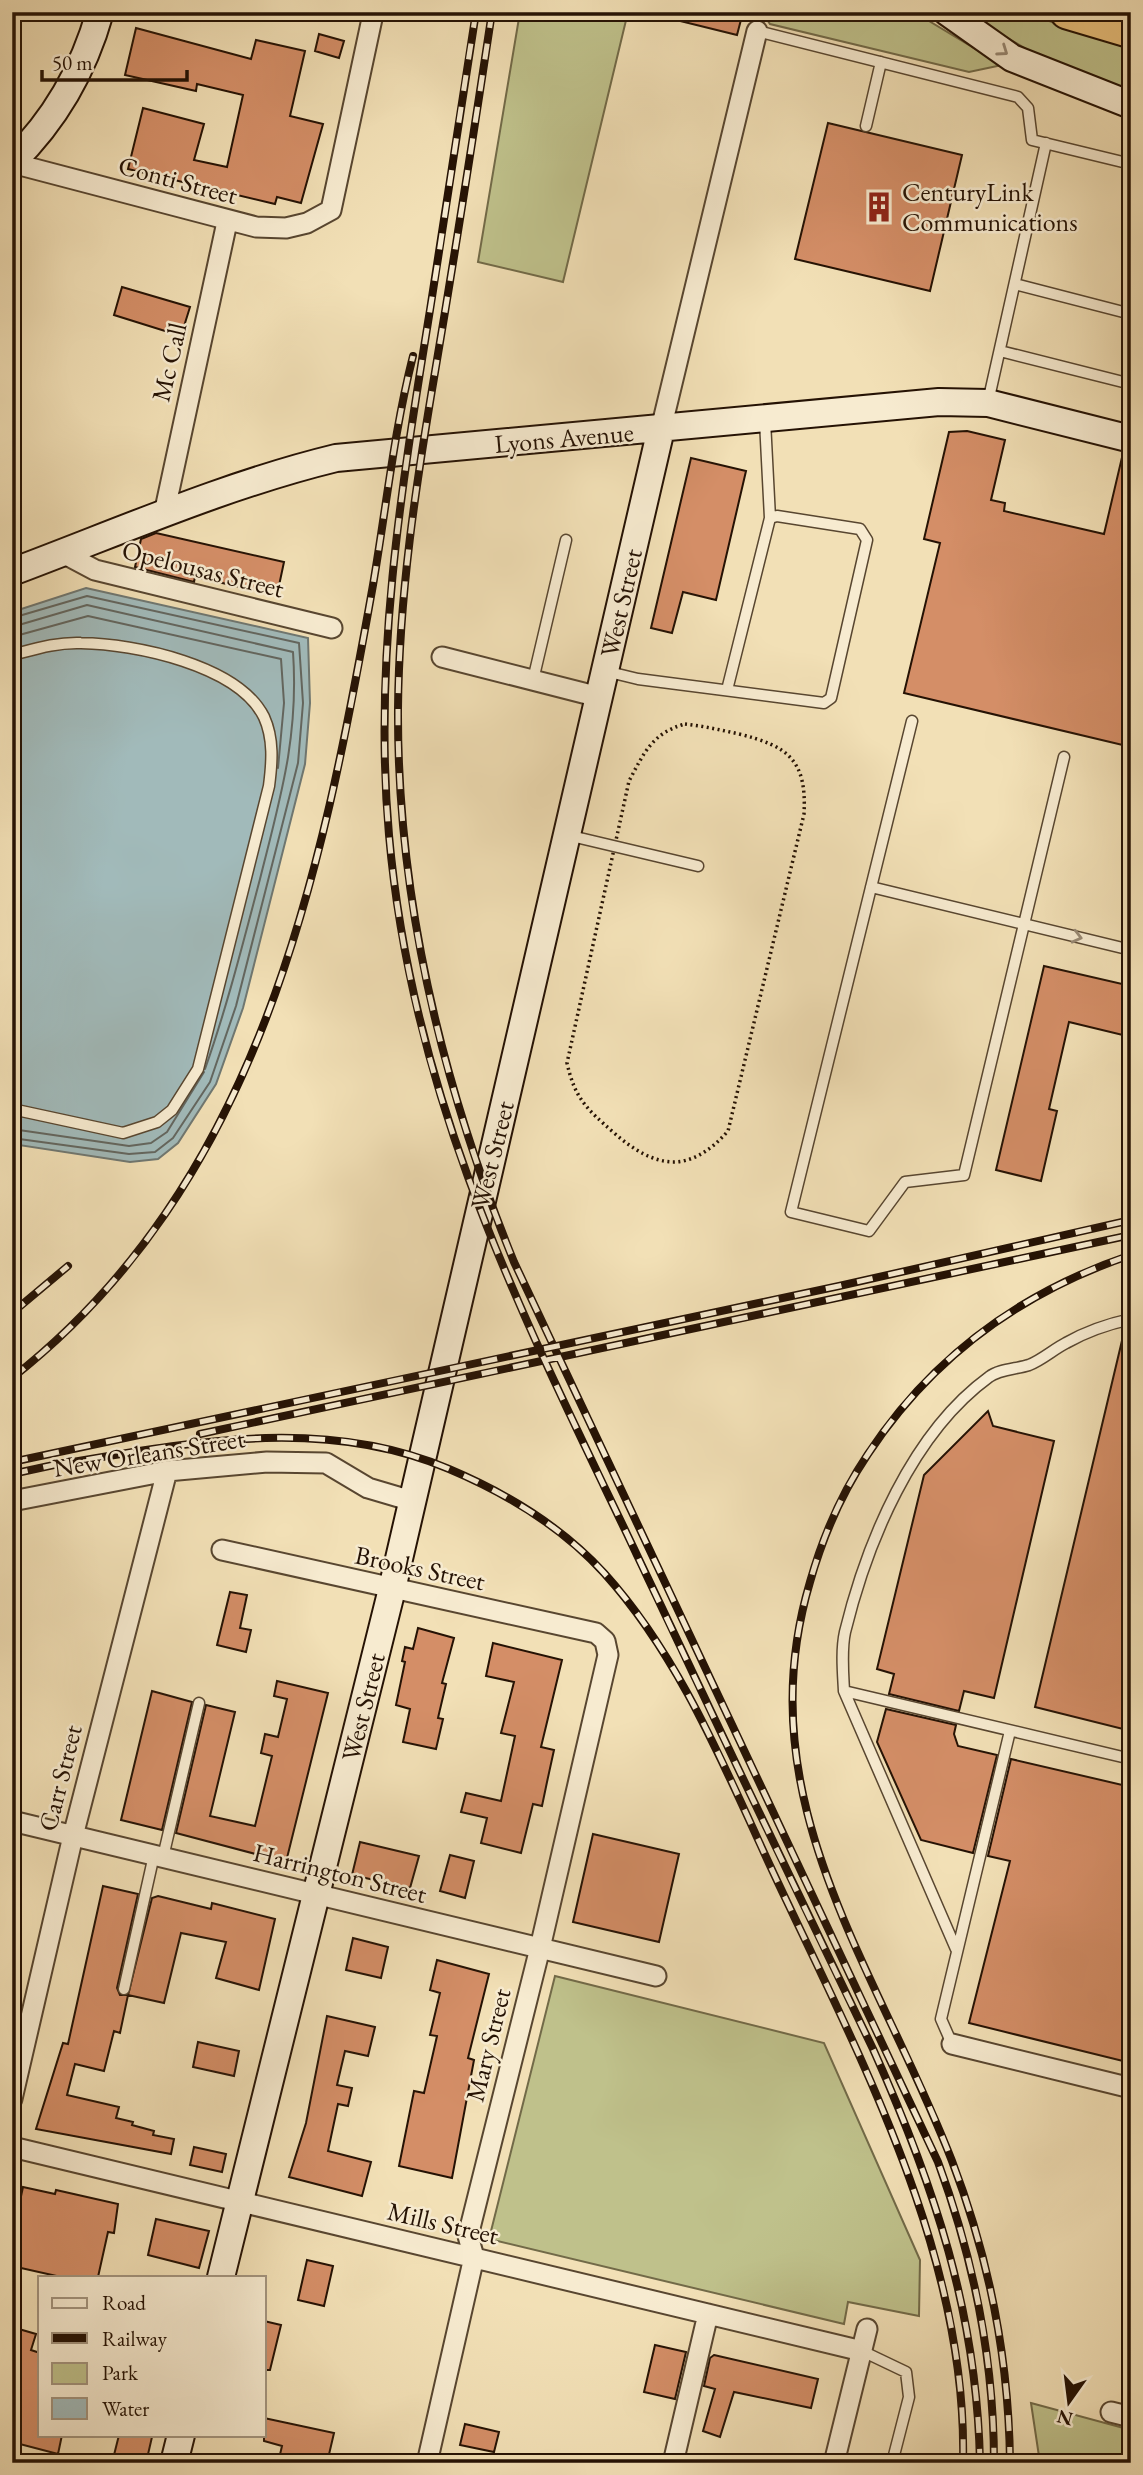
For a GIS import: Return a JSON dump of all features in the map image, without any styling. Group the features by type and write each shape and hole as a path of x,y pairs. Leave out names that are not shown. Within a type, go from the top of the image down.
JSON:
{"highway":[{"path":"1068,12 1131,31"}],"street":[{"path":"12,162 34,140 59,104 79,69 100,12"},
{"path":"947,12 1012,58 1131,105"},
{"name":"Conti Street","path":"12,162 227,222 286,228 307,223 331,210 371,13"},
{"name":"West Street","path":"221,2276 392,1589 661,429 757,31"},
{"name":"Mc Call","path":"164,514 227,222"},
{"name":"Lyons Avenue","path":"12,572 164,514 292,469 336,458 939,402 988,403 1131,439"},
{"name":"Opelousas Street","path":"63,553 95,570 332,628"},
{"path":"442,657 599,696"},
{"name":"New Orleans Street","path":"12,1502 167,1471 267,1462 326,1463 368,1488 412,1501"},
{"name":"Carr Street","path":"12,2099 73,1836 167,1471"},
{"name":"Brooks Street","path":"222,1550 596,1633 605,1641"},
{"name":"Mary Street","path":"427,2463 474,2257 468,2236 540,1948 608,1655 605,1641"},
{"name":"Harrington Street","path":"12,1821 656,1976"},
{"path":"952,2044 1131,2088"},
{"name":"Mills Street","path":"12,2147 862,2351"},
{"path":"673,2463 708,2314"},
{"path":"835,2463 867,2329"},
{"path":"1111,2412 1131,2417"},
{"path":"174,2463 181,2436"}],"lane":[{"path":"757,31 1018,97 1028,108 1032,140 1131,164"},
{"path":"866,126 881,62"},
{"path":"988,403 1046,143"},
{"path":"1015,284 1131,314"},
{"path":"1000,351 1131,384"},
{"path":"727,690 770,518 765,417"},
{"path":"605,671 638,679 824,703 831,698 867,540 860,529 777,516 770,518"},
{"path":"533,680 566,540"},
{"path":"12,655 47,646 79,643 116,646 212,670 232,681 252,699 264,717 272,760 269,786 225,971 198,1069 187,1091 157,1122 123,1133 12,1109"},
{"path":"912,721 791,1212 869,1231 905,1182 964,1175 1064,757"},
{"path":"566,835 698,866"},
{"path":"871,887 1131,950"},
{"path":"956,1949 844,1691 844,1634 880,1525 913,1461 947,1414 991,1375 1031,1364 1067,1342 1104,1325 1131,1319"},
{"path":"844,1691 1131,1759"},
{"path":"124,1989 199,1703"},
{"path":"952,2044 941,2020 1010,1731"},
{"path":"862,2351 906,2372 909,2397 892,2463"}],"path":[{"path":"685,724 704,726 769,741 792,758 799,768 806,791 804,814 728,1131 712,1149 691,1160 668,1162 634,1151 588,1110 573,1088 568,1052 614,847 629,781 649,743 667,729 685,724"}],"green space":[{"path":"520,12 628,12 563,282 478,262"},
{"path":"762,12 914,12 1002,65 969,72 770,24"},
{"path":"963,12 1023,12 1131,49 1131,92 1028,50"},
{"path":"555,1976 824,2043 920,2260 919,2316 848,2302 844,2324 489,2239"},
{"path":"1031,2403 1131,2430 1131,2463 1040,2463"}],"water":[{"path":"86,588 308,638 310,703 305,764 243,1008 216,1084 178,1143 158,1159 130,1162 12,1144 12,612"}],"building":[{"path":"669,12 743,12 737,35 668,18"},
{"path":"136,28 251,59 256,40 305,51 290,116 323,124 301,203 277,197 275,204 128,169 143,108 204,124 194,160 227,167 243,95 197,84 196,91 125,75"},
{"path":"319,34 344,41 339,58 315,51"},
{"name":"CenturyLink Communications","path":"828,123 962,155 930,291 795,259"},
{"path":"122,287 190,307 181,336 114,315"},
{"path":"967,431 1005,440 991,500 1005,503 1004,511 1104,534 1123,453 1131,454 1131,747 904,693 940,543 924,539 949,432"},
{"path":"691,458 746,471 716,600 683,592 672,633 651,628"},
{"path":"156,533 284,562 277,595 195,577 194,582 135,567 141,539"},
{"path":"1044,966 1131,986 1131,1037 1069,1022 1049,1109 1057,1111 1041,1181 996,1170"},
{"path":"1125,1328 1131,1329 1131,1731 1035,1707"},
{"path":"988,1411 993,1426 1054,1441 994,1698 964,1691 959,1711 889,1694 894,1674 877,1669 924,1475"},
{"path":"230,1592 247,1595 240,1628 251,1630 246,1652 217,1645"},
{"path":"418,1628 454,1638 442,1683 446,1684 438,1718 443,1719 436,1749 403,1742 410,1709 396,1705 405,1662 402,1661 405,1647 413,1649"},
{"path":"493,1643 562,1660 541,1747 554,1750 542,1806 533,1804 521,1853 481,1843 487,1818 461,1812 466,1793 501,1801 515,1736 501,1733 514,1682 486,1676"},
{"path":"277,1681 328,1693 286,1862 176,1833 206,1705 235,1712 210,1816 255,1826 272,1756 261,1753 265,1734 278,1737 287,1699 274,1696"},
{"path":"152,1691 192,1702 162,1830 121,1820"},
{"path":"886,1709 956,1725 954,1734 958,1746 997,1755 973,1853 921,1840 877,1742"},
{"path":"1011,1759 1131,1787 1131,2063 969,2023 1010,1861 988,1856"},
{"path":"593,1834 679,1854 659,1942 573,1922"},
{"path":"360,1842 419,1856 410,1888 352,1875"},
{"path":"450,1855 474,1861 465,1898 440,1891"},
{"path":"103,1886 138,1894 117,1988 120,1995 128,1995 120,2033 114,2031 104,2071 75,2064 67,2095 119,2107 116,2118 154,2131 153,2135 174,2139 171,2154 36,2129 63,2043 68,2044"},
{"path":"158,1896 211,1909 212,1903 275,1919 259,1990 216,1978 226,1942 181,1933 164,2003 128,1995 152,1898"},
{"path":"353,1938 388,1947 381,1978 346,1970"},
{"path":"437,1960 489,1974 468,2058 474,2060 452,2178 399,2166 414,2091 424,2093 437,2036 430,2035 440,1993 430,1990"},
{"path":"327,2016 375,2027 368,2056 345,2051 337,2085 352,2088 348,2106 338,2104 328,2151 371,2162 362,2196 289,2177 306,2123"},
{"path":"198,2042 239,2051 234,2076 193,2067"},
{"path":"194,2147 226,2154 222,2172 190,2165"},
{"path":"23,2187 55,2194 56,2190 118,2204 114,2233 108,2232 98,2276 57,2276 12,2266 20,2225 15,2224"},
{"path":"156,2219 209,2231 199,2268 148,2255"},
{"path":"307,2260 333,2266 324,2306 298,2300"},
{"path":"266,2321 281,2325 270,2370 266,2370"},
{"path":"12,2327 36,2334 31,2350 38,2352 38,2436 62,2436 58,2454 12,2442"},
{"path":"655,2345 686,2352 675,2399 644,2392"},
{"path":"714,2355 818,2379 811,2408 734,2392 720,2437 703,2431 715,2389 704,2386 710,2358"},
{"path":"266,2418 334,2433 327,2463 278,2463 282,2446 264,2441"},
{"path":"465,2424 499,2432 494,2452 460,2445"},
{"path":"119,2436 152,2437 146,2463 112,2463"}],"railway":[{"path":"476,12 410,441 393,571 385,703 385,769 389,835 401,931 420,1022 445,1110 475,1196 509,1280 546,1364 873,2049 915,2150 933,2200 961,2302 971,2354 980,2463"},
{"path":"492,12 421,456 410,540 399,666 400,781 406,852 415,922 429,991 465,1128 514,1262 938,2162 962,2236 980,2310 990,2385 994,2463"},
{"path":"12,1378 97,1300 166,1213 221,1119 266,1018 301,913 330,805 353,695 395,441 413,356"},
{"path":"12,1462 839,1286 1131,1220"},
{"path":"200,1434 1131,1235"},
{"path":"1010,2463 1001,2347 977,2234 952,2161 922,2089 828,1881 807,1810 794,1738 794,1662 810,1582 827,1532 858,1469 893,1419 950,1358 982,1332 1052,1288 1131,1255"},
{"path":"12,1313 68,1266"},
{"path":"55,1465 204,1442 303,1438 352,1442 401,1452 449,1469 491,1489 552,1526 604,1573 656,1641 679,1678 719,1755 840,2013 902,2158 928,2233 948,2309 960,2385 963,2463"},
{"path":"12,1474 63,1463"}],"place":[{"name":"CenturyLink Communications","path":"879,207"}]}
